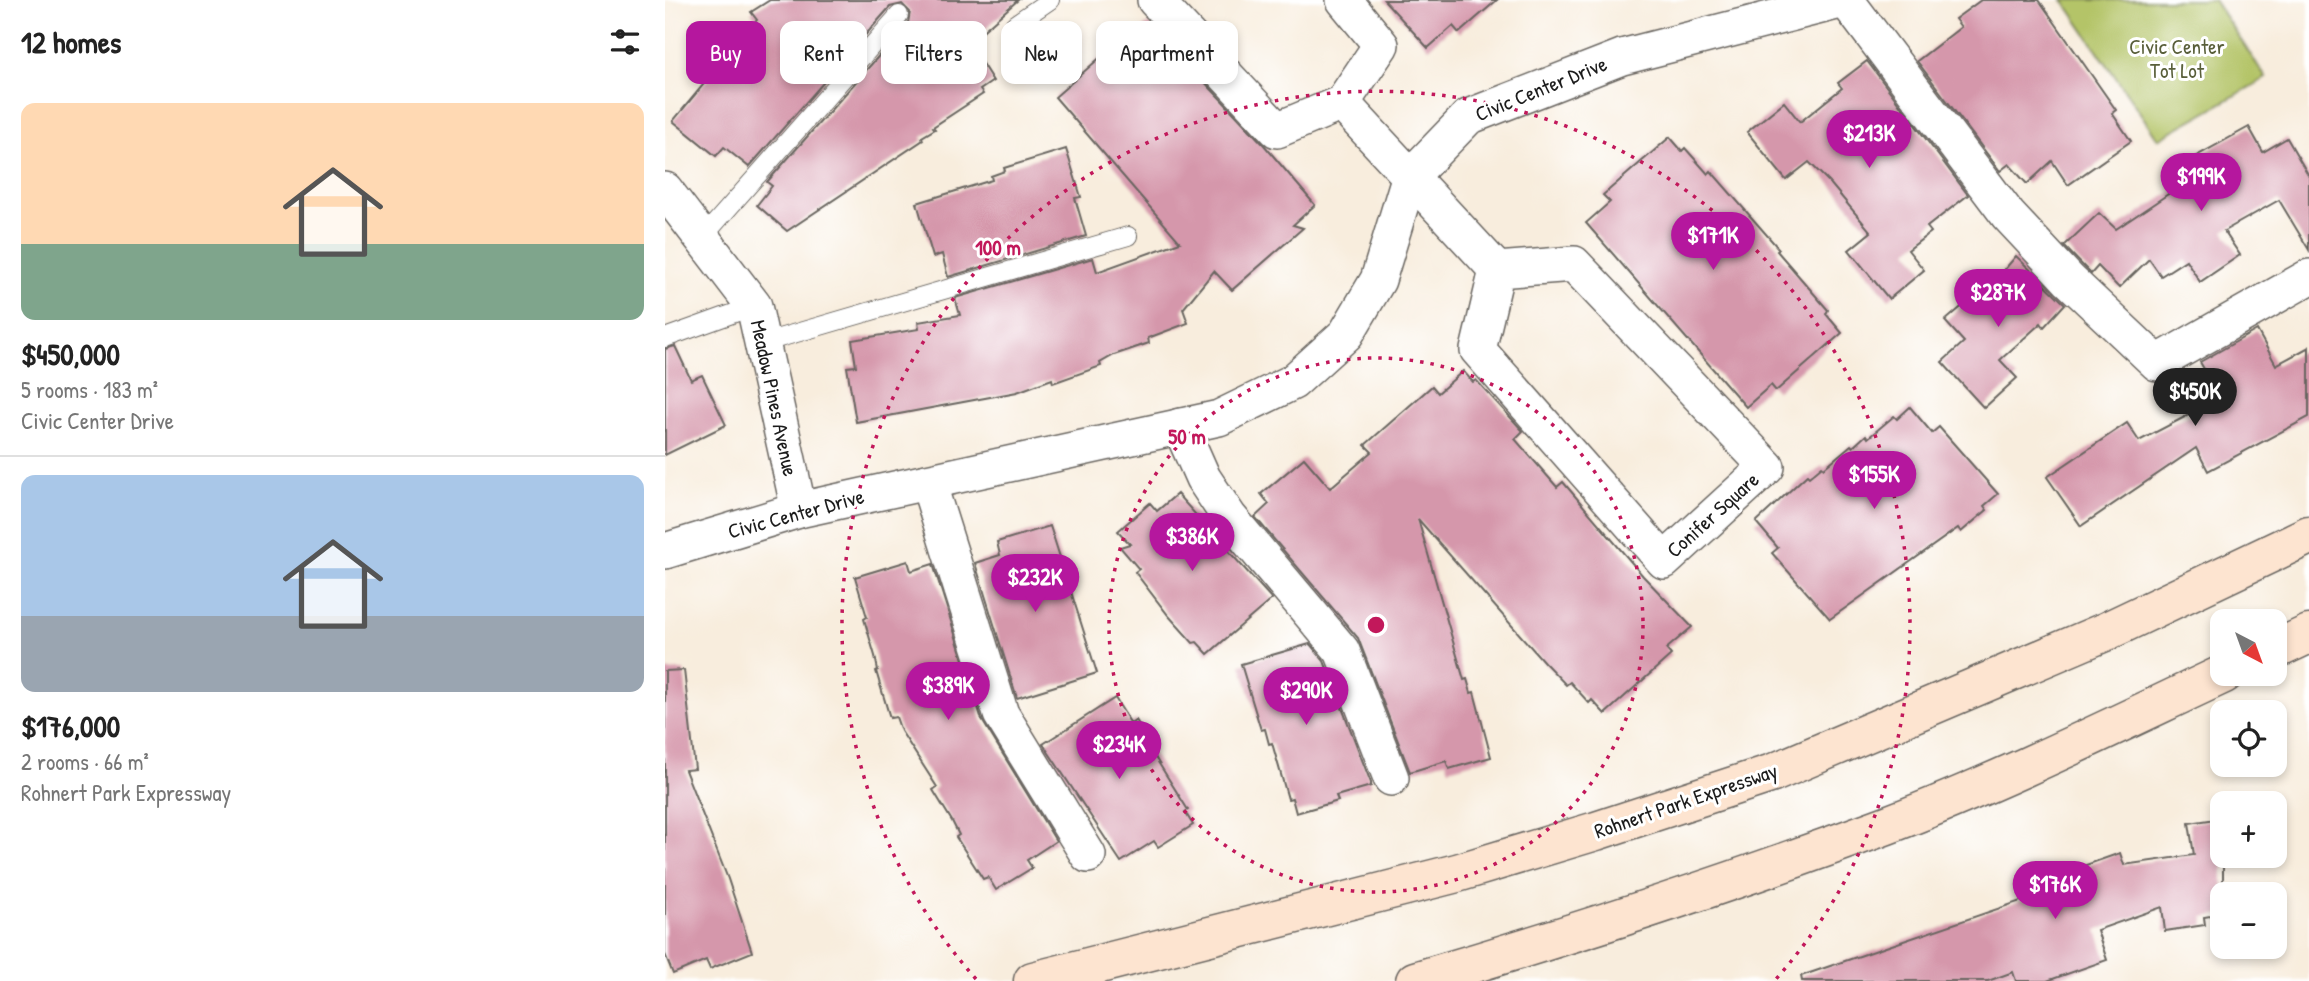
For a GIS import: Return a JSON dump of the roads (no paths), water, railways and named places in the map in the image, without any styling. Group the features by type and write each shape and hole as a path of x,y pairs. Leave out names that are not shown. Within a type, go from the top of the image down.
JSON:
{"main road":[{"name":"Rohnert Park Expressway","path":"1033,981 1457,873 1773,773 2107,631 2309,536"},
{"path":"2287,644 2309,634"},
{"path":"1415,981 1591,929 1888,824 2081,741 2210,681"}],"street":[{"path":"1155,0 1277,130 1342,103 1381,45 1344,0"},
{"name":"Civic Center Drive","path":"665,551 799,510 1219,418 1293,382 1346,334 1378,280 1409,178 1468,117 1622,57 1845,0 2008,215 2069,280 2157,363 2309,277"},
{"path":"1342,103 1497,270"},
{"name":"Meadow Pines Avenue","path":"665,190 754,306 799,510"},
{"name":"Conifer Square","path":"1574,264 1767,467 1664,561 1478,349 1497,270 1574,264"},
{"path":"1180,426 1203,478 1229,517 1342,651 1391,778"},
{"path":"928,482 1001,715 1088,856"}],"lane":[{"path":"1019,21 1049,0"},
{"path":"702,238 899,15"},
{"path":"762,343 1128,236"},
{"path":"665,338 754,306"}],"park label":[{"name":"Civic Center Tot Lot","path":"2177,59"}]}
